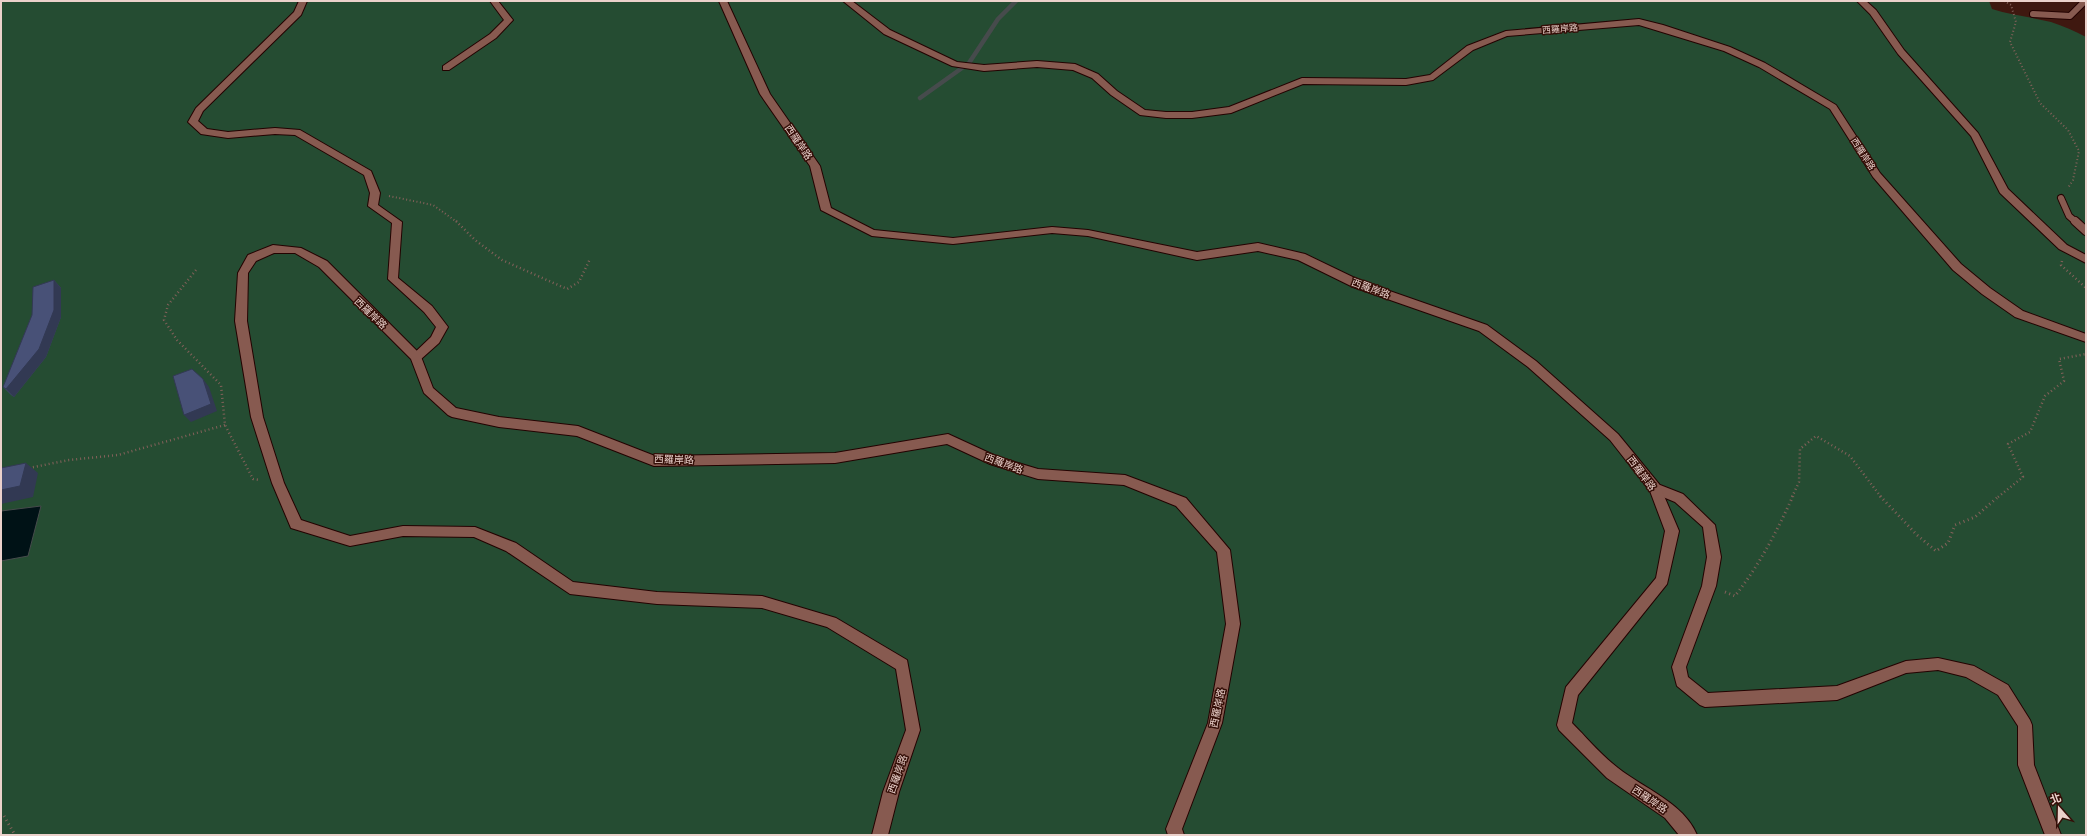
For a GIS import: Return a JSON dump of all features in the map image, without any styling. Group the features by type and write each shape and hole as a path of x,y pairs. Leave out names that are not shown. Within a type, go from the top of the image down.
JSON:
{"street":[{"path":"303,1 298,13 199,110 193,122 204,132 228,135 275,131 296,132 368,173 375,194 373,206 397,222 393,279 428,309 442,327 435,340 416,357"},
{"path":"446,68 493,36 509,20 494,1"},
{"name":"西羅岸路","path":"723,1 765,94 815,166 826,210 872,233 953,241 1052,230 1088,233 1197,256 1258,247 1301,257 1357,284 1483,328 1532,364 1614,437 1655,488 1672,531 1662,580 1571,692 1564,726 1612,773 1670,813 1688,835"},
{"name":"西羅岸路","path":"847,1 887,32 955,64 984,68 1037,64 1075,67 1095,76 1114,93 1143,113 1166,115 1192,115 1231,110 1302,81 1406,82 1433,77 1470,48 1486,40 1506,34 1639,22 1660,27 1727,49 1762,65 1833,107 1876,174 1957,266 1986,292 2019,314 2086,338"},
{"path":"1861,1 1873,12 1901,52 1975,135 2004,191 2063,247 2086,259"},
{"name":"西羅岸路","path":"880,835 891,792 913,730 902,665 831,622 762,602 657,598 570,588 511,547 475,532 403,531 350,541 296,524 278,483 257,417 241,321 243,273 252,258 273,249 297,250 323,264 416,357 428,390 452,412 499,422 578,430 654,461 835,458 948,439 994,461 1038,474 1125,480 1181,502 1223,550 1233,624 1216,723 1174,829 1176,835"},
{"path":"1655,488 1679,498 1709,525 1714,558 1709,586 1679,667 1682,681 1705,700 1837,693 1906,668 1938,664 1969,671 2003,690 2025,725 2026,765 2053,835"}],"lane":[{"path":"2033,14 2070,16 2085,1"},
{"path":"2061,198 2069,216 2086,231"}],"path":[{"path":"2004,1 2011,5 2016,22 2010,42 2040,103 2068,130 2079,151 2073,180 2061,198"},
{"path":"375,194 433,206 452,216 475,240 502,260 568,289 579,282 590,259"},
{"path":"2063,247 2061,265 2086,288"},
{"path":"196,270 168,305 164,320 177,340 221,385 225,425 253,479 278,483"},
{"path":"1709,586 1735,596 1754,571 1775,536 1800,482 1800,449 1816,436 1850,456 1878,494 1917,535 1936,551 1948,543 1955,525 1975,517 1994,499 2023,477 2008,444 2030,432 2045,396 2064,381 2059,359 2086,354"},
{"path":"23,470 69,460 118,455 225,425"},
{"path":"4,816 15,835"}],"green space":[{"path":"1,1 1989,1 1992,9 2051,22 2064,27 2086,37 2086,835 1,835"}],"shaded area":[{"path":"41,506 28,556 1,561 1,511"}],"building":[{"path":"54,280 54,310 39,349 6,389 3,387 32,315 33,287"},
{"path":"192,369 203,379 211,404 184,415 173,376"},
{"path":"26,463 20,486 1,490 1,468"}],"waterway":[{"path":"920,98 969,63 998,19 1016,1"}]}
